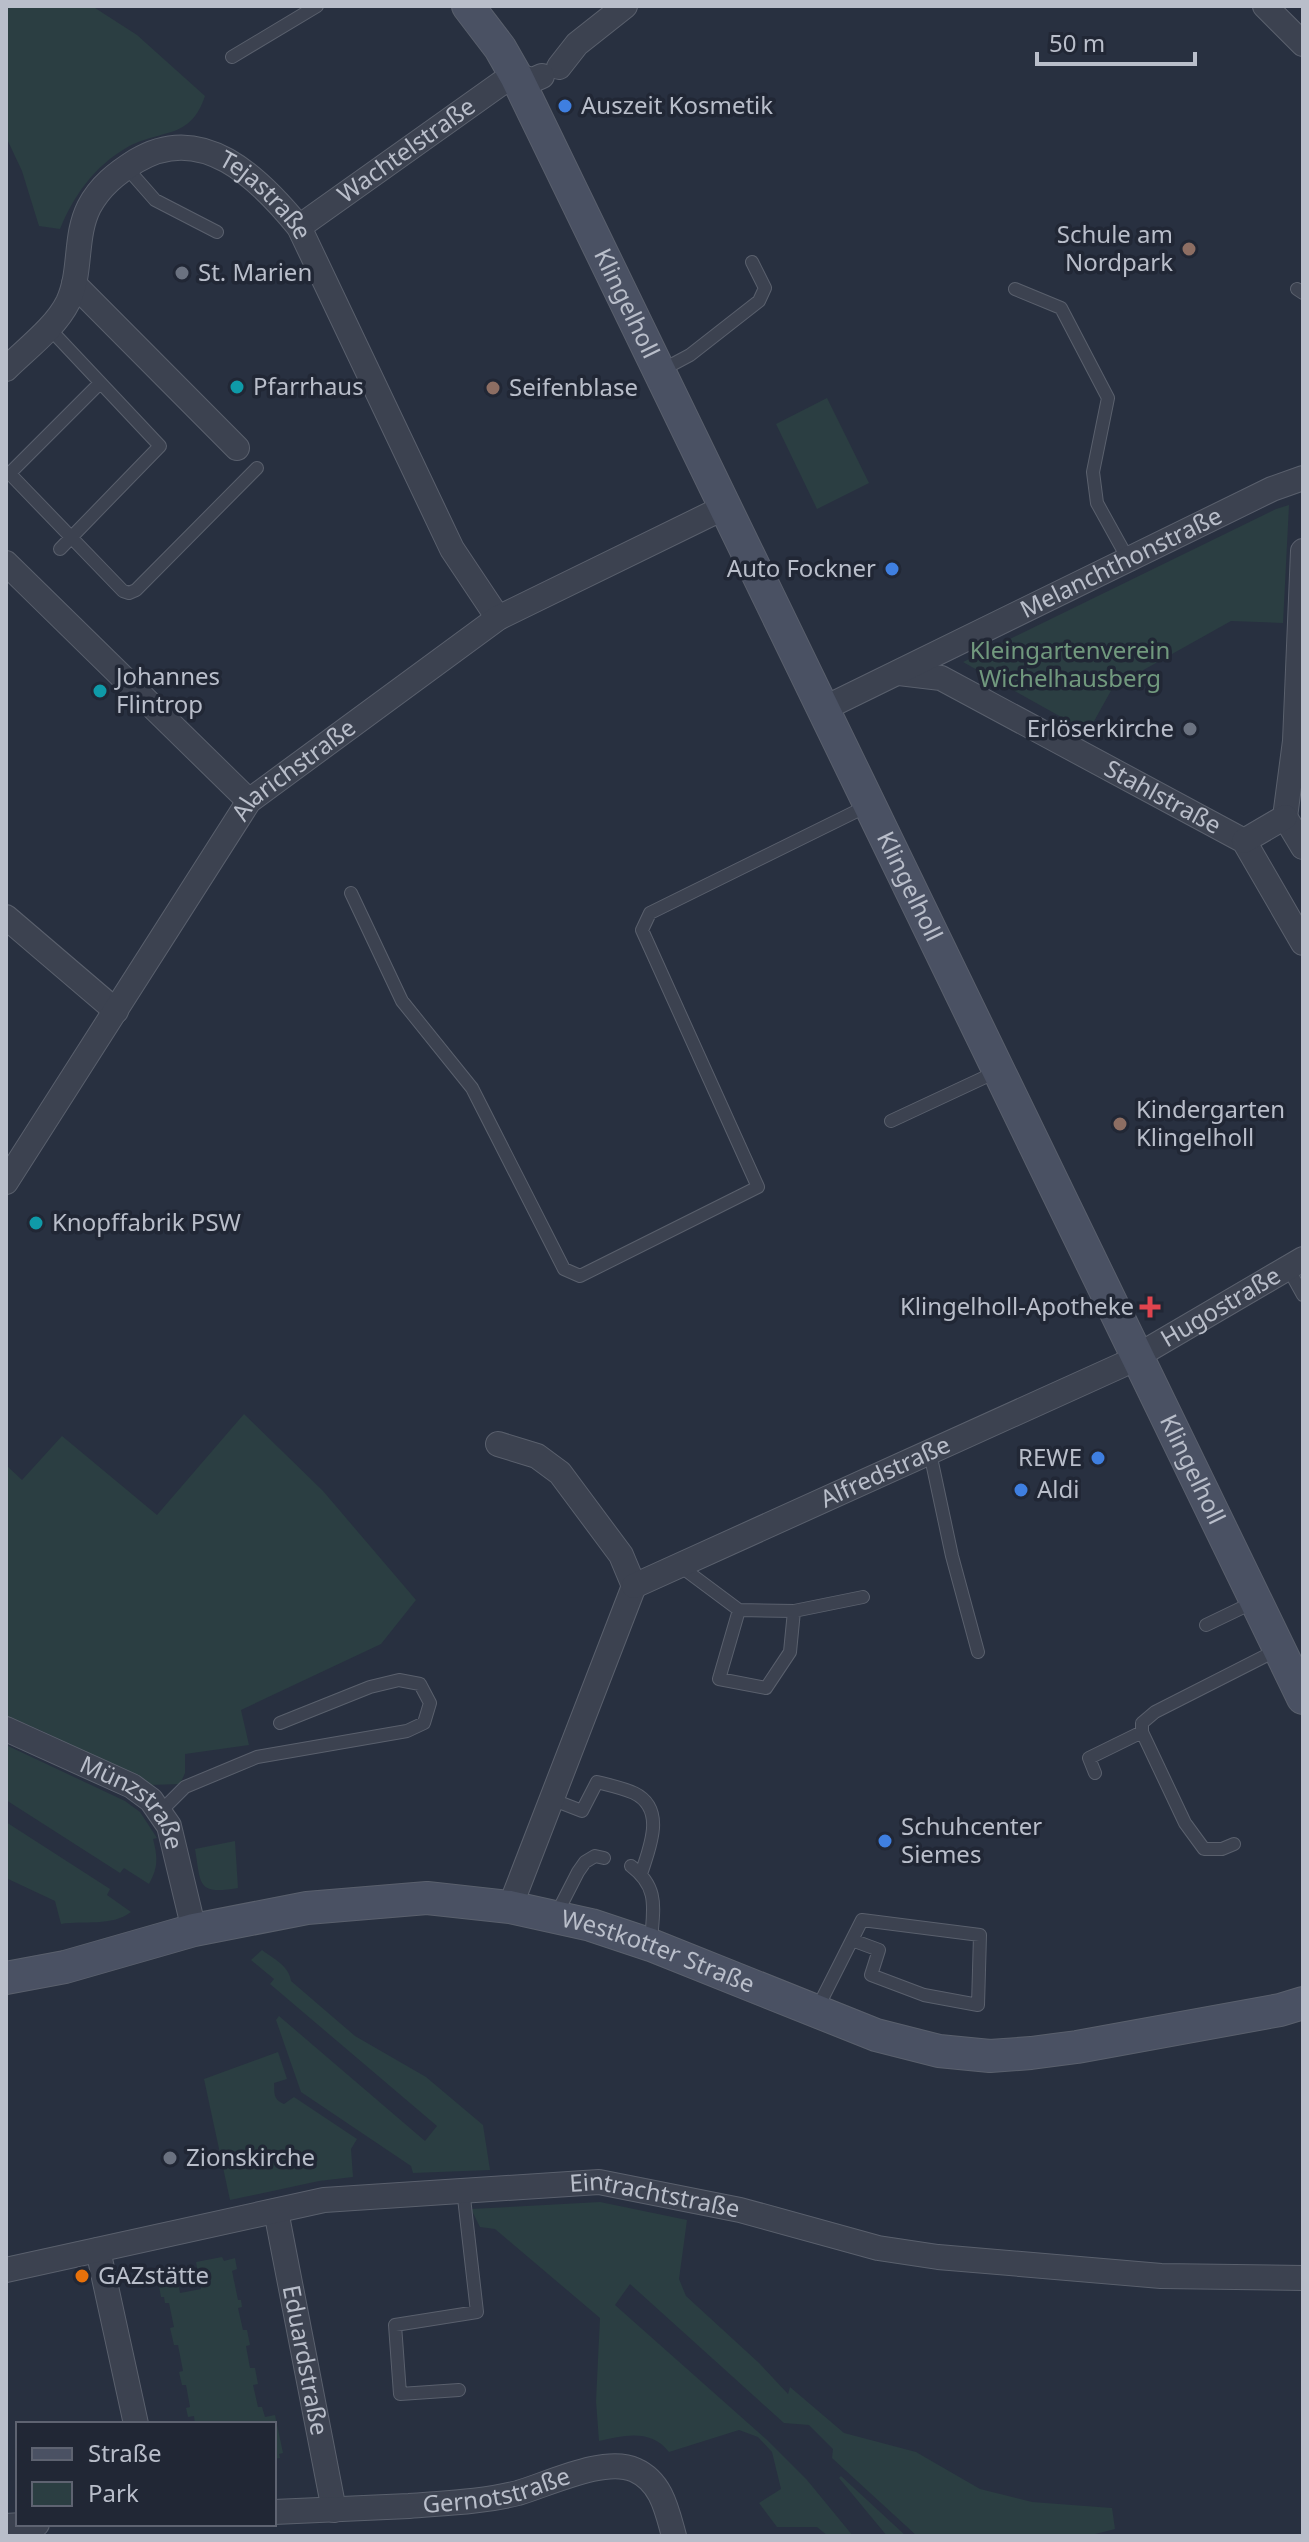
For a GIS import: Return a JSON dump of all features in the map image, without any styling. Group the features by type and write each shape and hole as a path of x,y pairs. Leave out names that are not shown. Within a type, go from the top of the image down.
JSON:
{"street":[{"name":"Klingelholl","path":"468,6 500,48 539,73 659,371 1303,1698"},
{"path":"539,73 625,6"},
{"path":"1265,6 1303,44"},
{"name":"Wachtelstraße","path":"299,227 500,84 539,73"},
{"name":"Tejastraße","path":"74,284 81,229 89,207 100,190 126,167 154,150 173,145 199,149 231,162 251,175 299,227 452,549 498,618"},
{"path":"6,369 48,327 67,303 74,284 237,448"},
{"name":"Melanchthonstraße","path":"899,673 1272,489 1303,478"},
{"name":"Alarichstraße","path":"6,1182 249,801 498,618 725,507"},
{"path":"1303,551 1299,741 1285,817 1303,847"},
{"path":"6,563 32,577 249,801"},
{"path":"823,709 899,673"},
{"name":"Stahlstraße","path":"899,673 941,678 1244,841 1303,943"},
{"name":"Stahlstraße","path":"1244,841 1285,817"},
{"path":"6,917 116,1011"},
{"name":"Hugostraße","path":"1137,1357 1295,1264"},
{"name":"Alfredstraße","path":"634,1586 1137,1357"},
{"path":"498,1444 537,1456 560,1473 621,1555 634,1586 510,1907"},
{"name":"Münzstraße","path":"6,1729 132,1786 151,1800 169,1826 194,1930"},
{"name":"Westkotter Straße","path":"6,1978 65,1967 194,1930 307,1908 427,1898 510,1907 555,1916 651,1945 876,2035 939,2051 990,2056 1077,2047 1280,2010 1303,2003"},
{"name":"Eintrachtstraße","path":"6,2270 324,2200 599,2182 740,2210 878,2248 938,2257 1161,2276 1303,2278"},
{"name":"Eduardstraße","path":"276,2211 334,2510"},
{"path":"98,2250 136,2422"},
{"name":"Gernotstraße","path":"276,2512 478,2502 595,2469 620,2465 637,2470 653,2482 663,2498 674,2536"}],"lane":[{"path":"232,57 317,6"},
{"path":"126,167 155,200 217,232"},
{"path":"659,371 690,355 759,301 765,288 752,262"},
{"path":"1015,289 1061,308 1108,398 1093,472 1097,503 1128,559"},
{"path":"48,327 160,446 60,549"},
{"path":"100,383 12,471 12,476 123,591 129,593 136,590 257,468"},
{"path":"351,893 402,1001 472,1088 564,1269 580,1276 758,1187 642,930 650,913 870,805"},
{"path":"891,1121 999,1071"},
{"path":"1295,1264 1303,1295"},
{"path":"930,1453 952,1556 978,1652"},
{"path":"680,1566 739,1610 794,1611 863,1597"},
{"path":"1206,1625 1256,1601"},
{"path":"739,1610 719,1679 766,1688 790,1652 794,1611"},
{"path":"1234,1844 1222,1849 1204,1849 1185,1823 1142,1732 1142,1723 1155,1712 1279,1649"},
{"path":"161,1811 185,1787 257,1757 407,1731 424,1723 430,1703 420,1684 399,1680 370,1687 280,1723"},
{"path":"1095,1773 1089,1758 1142,1732"},
{"path":"551,1799 582,1811 597,1782 637,1794 648,1807 656,1826 636,1870 648,1881 654,1901 651,1945"},
{"path":"555,1916 585,1862 595,1856 604,1858"},
{"path":"816,2012 852,1940 862,1920 980,1935 978,2005 924,1995 871,1975 879,1950 852,1940"},
{"path":"459,2390 400,2394 395,2325 477,2312 463,2189"}],"green space":[{"path":"6,6 92,6 137,35 205,96 199,110 183,127 126,148 104,164 79,193 60,229 39,226 22,171 6,137"},
{"path":"827,398 869,483 817,509 776,424"},
{"name":"Kleingartenverein Wichelhausberg","path":"1289,505 1283,623 1231,621 1113,687 1088,732 963,662 1276,509"},
{"path":"244,1414 323,1491 416,1600 381,1644 241,1710 249,1745 185,1754 185,1773 180,1784 149,1785 6,1716 6,1465 22,1480 62,1436 157,1515"},
{"path":"6,1745 125,1801 140,1812 157,1838 153,1839 156,1863 149,1884 124,1868 120,1873 6,1800"},
{"path":"6,1822 110,1889 107,1895 131,1912 115,1920 61,1924 55,1901 6,1878"},
{"path":"235,1841 238,1888 215,1890 203,1885 195,1849"},
{"path":"262,1950 284,1967 291,1981 355,2036 426,2077 483,2125 490,2170 413,2173 411,2166 301,2092 276,2020 279,2016 425,2141 437,2126 270,1984 274,1979 251,1960"},
{"path":"278,2052 287,2079 274,2083 276,2098 284,2104 294,2097 357,2139 351,2149 353,2177 230,2200 204,2079"},
{"path":"600,2202 687,2220 679,2279 686,2296 788,2394 790,2387 844,2433 916,2452 980,2489 1032,2502 1112,2508 1115,2529 1087,2536 917,2536 832,2458 833,2449 809,2425 784,2423 630,2284 615,2305 766,2439 807,2480 853,2536 828,2536 817,2527 777,2527 759,2503 781,2489 772,2452 758,2437 739,2430 669,2452 646,2437 628,2436 599,2441 596,2401 600,2318 495,2229 480,2227 471,2209"},
{"path":"235,2258 237,2269 232,2271 242,2307 238,2308 250,2345 246,2346 250,2368 255,2368 258,2384 253,2385 258,2407 262,2407 265,2417 275,2415 283,2453 279,2454 280,2458 276,2459 276,2422 195,2422 194,2416 188,2417 186,2408 190,2407 186,2385 182,2385 179,2372 183,2371 178,2345 174,2345 170,2328 174,2327 169,2303 161,2297 159,2286 178,2282 180,2293 201,2289 196,2262"},
{"path":"841,2476 906,2536 887,2536 839,2478"}],"place":[{"name":"Auszeit Kosmetik","path":"565,106"},
{"name":"Schule am Nordpark","path":"1189,249"},
{"name":"St. Marien","path":"182,273"},
{"name":"Pfarrhaus","path":"237,387"},
{"name":"Seifenblase","path":"493,388"},
{"name":"Auto Fockner","path":"892,569"},
{"name":"Johannes Flintrop","path":"100,691"},
{"name":"Erlöserkirche","path":"1190,729"},
{"name":"Kindergarten Klingelholl","path":"1120,1124"},
{"name":"Knopffabrik PSW","path":"36,1223"},
{"name":"Klingelholl-Apotheke","path":"1150,1307"},
{"name":"REWE","path":"1098,1458"},
{"name":"Aldi","path":"1021,1490"},
{"name":"Schuhcenter Siemes","path":"885,1841"},
{"name":"Zionskirche","path":"170,2158"},
{"name":"GAZstätte","path":"82,2276"}]}
